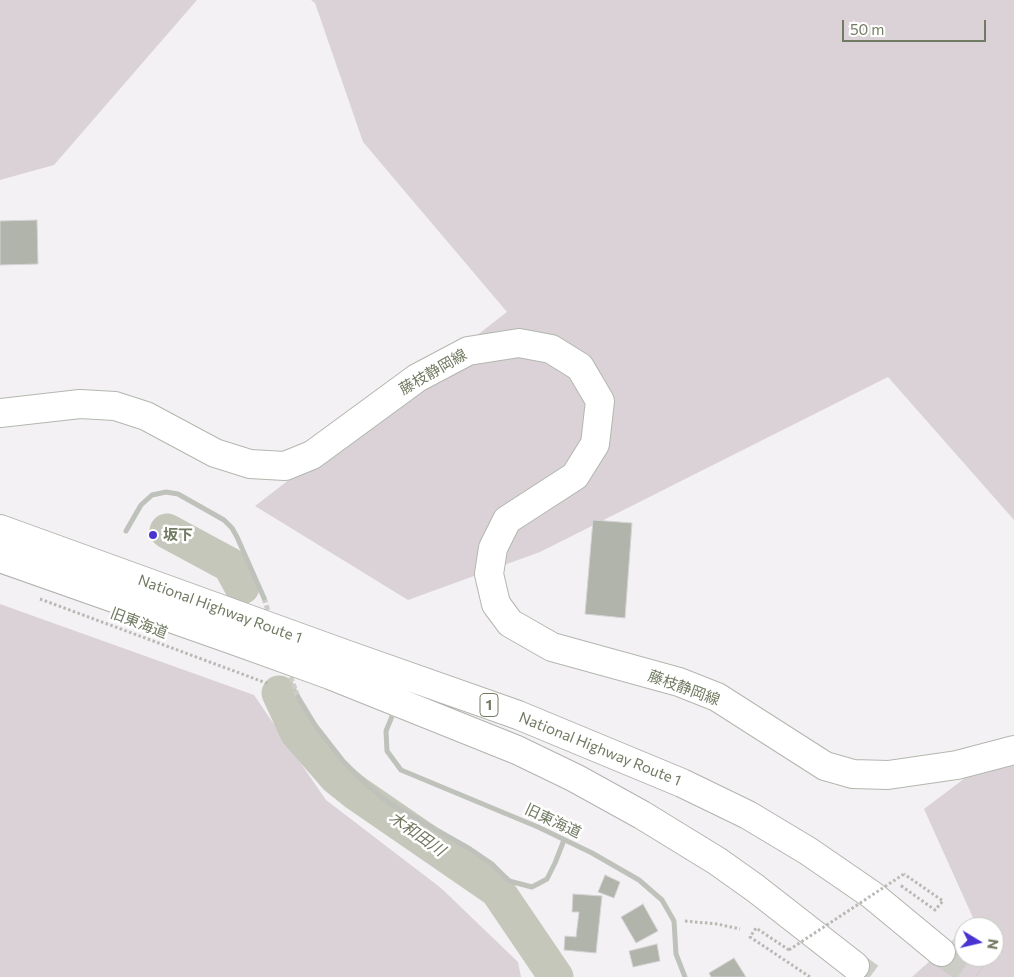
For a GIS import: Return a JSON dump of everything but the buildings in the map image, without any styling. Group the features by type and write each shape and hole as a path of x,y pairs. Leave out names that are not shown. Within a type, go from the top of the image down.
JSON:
{"main road":[{"name":"藤枝静岡線","path":"0,413 80,404 115,406 146,416 215,453 250,464 285,466 312,456 417,378 468,351 519,343 551,349 580,366 600,401 595,444 575,476 507,520 493,548 489,574 496,604 510,623 552,647 679,682 717,697 825,766 853,774 888,775 957,765 1014,750"},
{"name":"National Highway Route 1","path":"0,529 518,715 682,783 748,815 808,851 872,895 941,952"},
{"name":"National Highway Route 1","path":"0,558 330,675 394,711 517,750 575,778 642,815 717,861 756,888 855,966"}],"street":[{"path":"126,532 141,505 152,495 166,492 178,494 224,520 232,528 264,598"},
{"path":"298,698 337,754 366,784 389,803 470,849 492,864 509,881 532,887 547,879 564,840"},
{"name":"旧東海道","path":"394,711 386,730 387,751 401,770 538,827 592,853 639,880 662,900 674,921 676,954 685,977"}],"path":[{"name":"旧東海道","path":"37,598 269,684"},
{"path":"810,977 750,937 756,928 789,950 904,874 942,901 935,910 900,885 903,887"},
{"path":"674,921 698,922 740,929"}],"shaded area":[{"path":"0,0 197,0 54,165 0,180"},
{"path":"311,0 1014,0 1014,520 888,377 540,552 408,600 255,506 507,312 363,142 315,3"},
{"path":"0,604 254,695 326,800 441,888 518,962 521,977 0,977"},
{"path":"1014,741 1014,977 912,977 954,939 954,967 1004,967 1004,917 973,917 924,809"}],"waterway":[{"name":"木和田川","path":"167,531 230,565 242,587"},
{"name":"木和田川","path":"279,693 297,732 336,777 356,793 497,890 556,977"}],"tunnel":[{"path":"264,598 270,617"},
{"path":"288,670 298,697"},
{"path":"941,952 976,977"},
{"path":"855,966 870,977"}],"place":[{"name":"坂下","path":"153,535"}]}
